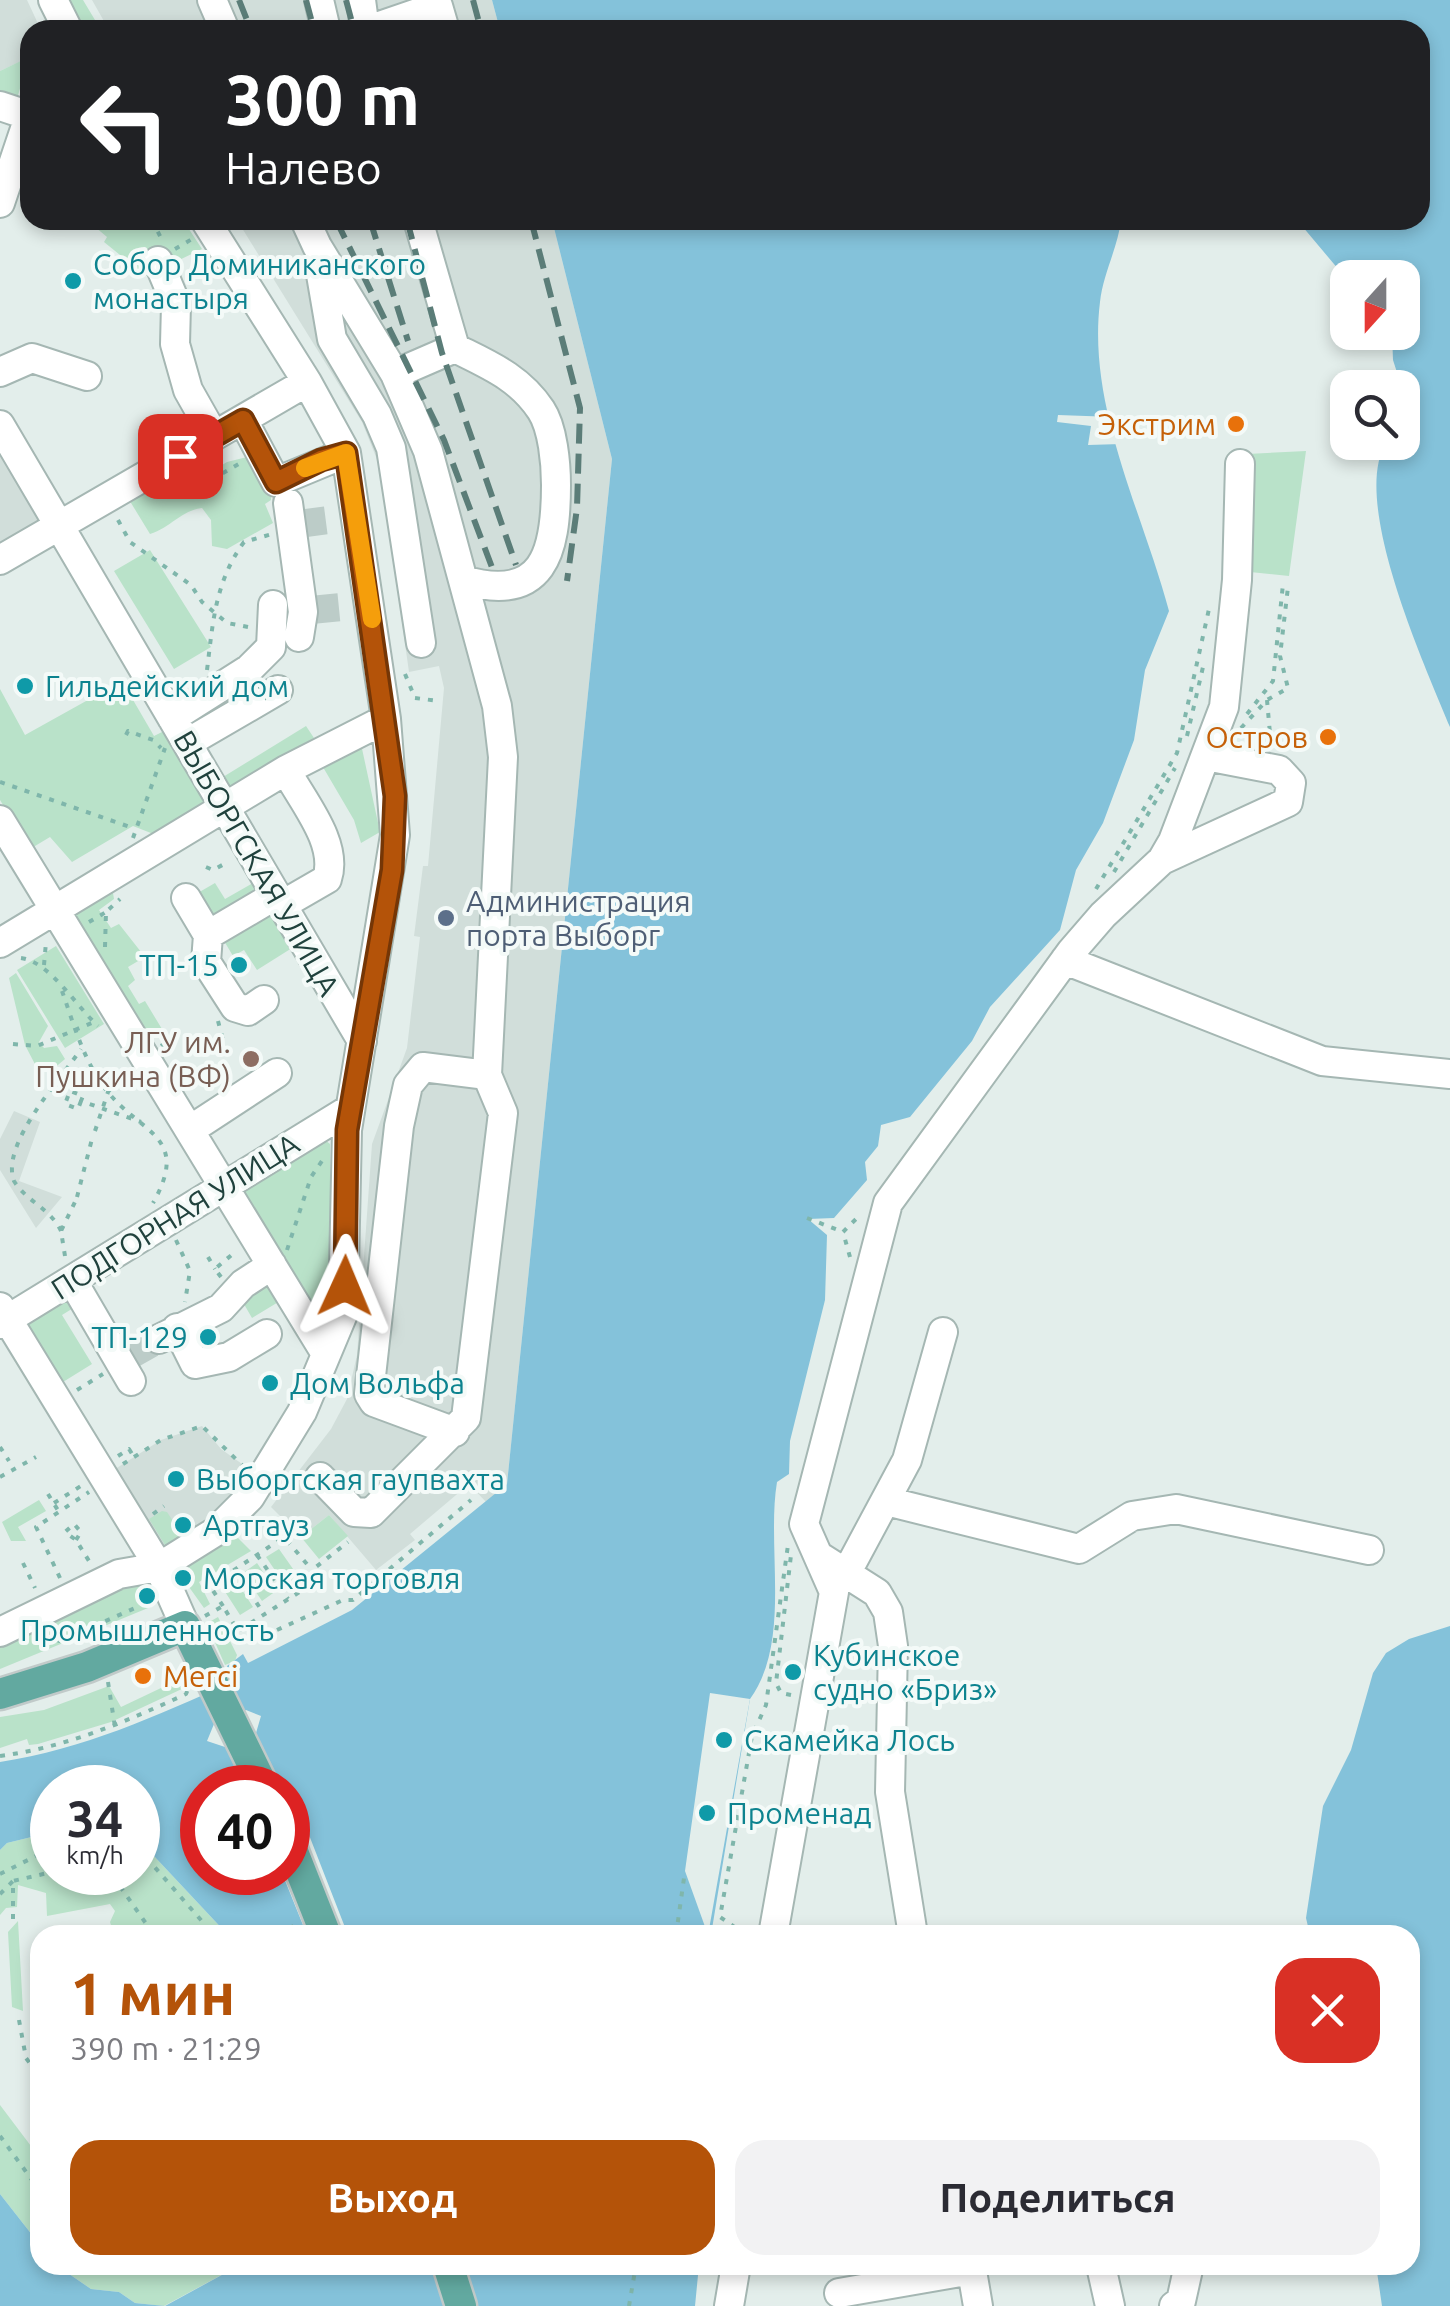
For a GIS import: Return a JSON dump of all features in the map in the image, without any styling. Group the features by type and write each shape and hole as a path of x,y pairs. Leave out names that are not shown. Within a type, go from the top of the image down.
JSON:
{"main road":[{"path":"0,1694 87,1667 195,1621 197,1674 250,1765"},
{"path":"310,1895 322,1925"},
{"path":"451,2275 461,2306"}],"street":[{"path":"397,20 438,6 442,20"},
{"path":"0,202 20,144"},
{"path":"0,1632 132,1568 159,1568 215,1532 243,1507 302,1412 346,1299 350,1109 392,870 395,796 386,720 360,604 347,518 346,453 308,382 211,230"},
{"path":"309,230 395,374 428,451 497,706 503,756 487,1075 502,1113 466,1418 371,1513 354,1512 320,1478"},
{"path":"421,230 454,348 517,379 544,414 556,469 556,529 550,556 534,574 510,586 490,588 463,580"},
{"path":"316,246 332,338 377,414 390,448 420,643"},
{"path":"158,262 176,304 176,344 188,390 214,436"},
{"path":"395,374 454,348"},
{"path":"0,372 32,358 87,376"},
{"path":"0,560 308,382"},
{"path":"243,420 276,482 321,460 346,453"},
{"name":"ВЫБОРГСКАЯ УЛИЦА","path":"0,426 59,526 173,738 224,808 362,1041"},
{"path":"1162,860 1224,707 1237,580 1240,464"},
{"path":"286,522 304,620"},
{"path":"173,738 204,698 249,669 271,647 273,615"},
{"path":"173,738 268,692"},
{"path":"4,943 286,770 361,728 386,720"},
{"path":"911,1925 890,1792 893,1646 888,1612 876,1593 822,1558 810,1545 804,1524 888,1203 1065,960 1103,914 1162,860 1288,802 1291,783 1279,770 1206,756"},
{"path":"208,935 327,879 331,867 324,838 286,770"},
{"path":"0,820 272,1265 287,1322 326,1354"},
{"path":"186,898 208,935 206,962 235,1007 248,1010 264,1000"},
{"path":"1065,960 1322,1061 1450,1074"},
{"path":"456,1432 374,1402 369,1394 399,1126 408,1085 422,1067 487,1075"},
{"path":"190,1130 277,1073"},
{"name":"ПОДГОРНАЯ УЛИЦА","path":"2,1317 72,1280 160,1213 224,1186 350,1109"},
{"path":"272,1265 244,1284 221,1308 168,1333 195,1364 229,1357 287,1322"},
{"path":"72,1280 126,1367"},
{"path":"2,1317 195,1621"},
{"path":"847,1572 907,1460 943,1332"},
{"path":"886,1501 1078,1549 1132,1516 1176,1508 1369,1550"},
{"path":"776,1925 834,1592 822,1558"},
{"path":"729,2306 734,2275"},
{"path":"839,2293 935,2275"},
{"path":"973,2275 978,2306"},
{"path":"1104,2275 1110,2306"},
{"path":"1174,2306 1181,2302 1186,2275"}],"path":[{"path":"146,475 196,488 237,465"},
{"path":"106,499 130,542 191,584 216,613 239,628 273,615"},
{"path":"204,698 208,636 220,581 244,542 286,522"},
{"path":"1091,898 1176,754 1210,603"},
{"path":"1095,905 1182,756 1217,606"},
{"path":"404,674 415,698 440,700"},
{"path":"0,782 134,828 173,738 128,731 126,735"},
{"path":"206,867 213,870 241,854"},
{"path":"78,928 120,903 120,890"},
{"path":"105,950 106,912"},
{"path":"4,943 44,966 62,991 104,1030"},
{"path":"62,991 82,1049 108,1092 145,1123 167,1151 160,1213 190,1271 168,1333"},
{"path":"13,1044 37,1046 94,1022"},
{"path":"170,1040 176,1044"},
{"path":"72,1280 61,1231 10,1180 8,1161 13,1144 82,1049"},
{"path":"61,1231 76,1199 108,1092 125,1071 145,1058"},
{"path":"81,1101 145,1123"},
{"path":"272,1265 290,1247 310,1178 334,1148"},
{"path":"160,1213 162,1188"},
{"path":"843,1232 868,1207"},
{"path":"807,1218 843,1232"},
{"path":"843,1232 853,1267"},
{"path":"208,1257 215,1269"},
{"path":"68,1395 96,1379"},
{"path":"115,1470 160,1440 202,1426 211,1432 220,1448 250,1470"},
{"path":"0,1447 9,1462"},
{"path":"130,1449 134,1457"},
{"path":"0,1477 36,1457"},
{"path":"54,1503 92,1480"},
{"path":"66,1590 36,1527 96,1488"},
{"path":"48,1494 59,1512"},
{"path":"277,1630 343,1600 352,1600 471,1500"},
{"path":"148,1517 164,1506"},
{"path":"731,1925 720,1918 752,1736 766,1704 792,1534 776,1682 782,1693 802,1697"},
{"path":"312,1570 284,1536 210,1586 238,1630 309,1586 312,1570 348,1542"},
{"path":"76,1540 83,1551"},
{"path":"256,1555 288,1599"},
{"path":"22,1563 42,1602"},
{"path":"234,1570 264,1614"},
{"path":"358,1585 364,1591"},
{"path":"100,1605 108,1620"},
{"path":"195,1621 223,1606"},
{"path":"31,1636 60,1641 134,1608"},
{"path":"0,1756 40,1751 115,1727 186,1694 197,1674"},
{"path":"109,1686 115,1727"},
{"path":"0,1874 30,1859"},
{"path":"677,1925 685,1872"},
{"path":"160,1873 205,1925"},
{"path":"0,1894 13,1881 30,1877"},
{"path":"12,1920 13,1881"},
{"path":"126,1895 145,1925"},
{"path":"19,2020 30,2063"},
{"path":"0,2136 30,2177"},
{"path":"629,2306 634,2275"}],"shaded area":[{"path":"0,0 27,0 36,20 20,20 20,62 0,71"},
{"path":"92,0 492,0 497,20 103,20"},
{"path":"243,230 555,230 612,459 507,1484 486,1502 469,1484 410,1534 415,1540 376,1570 329,1515 301,1537 271,1507 331,1429 347,1399 357,1355 372,1144 407,1048 420,937 414,936 423,866 428,866 444,688 439,666 409,672 380,467 362,422"},
{"path":"0,440 49,524 0,552"},
{"path":"14,1111 40,1122 19,1181 62,1197 36,1228 0,1170 0,1139"},
{"path":"202,1426 221,1449 252,1471 228,1516 165,1556 112,1471 161,1440"}],"green space":[{"path":"70,0 83,0 95,20 80,20"},
{"path":"20,61 20,88 15,106 0,101 0,71"},
{"path":"99,230 190,230 202,249 146,276 104,242 107,237"},
{"path":"1306,451 1289,576 1250,572 1247,454"},
{"path":"247,457 271,493 271,500 265,504 273,523 227,549 212,546 211,520 202,508 150,534 128,498 181,466 192,483 227,462"},
{"path":"150,550 211,647 174,669 114,571"},
{"path":"122,681 154,736 166,730 208,803 156,835 133,826 72,862 50,837 30,849 0,800 0,689 25,735"},
{"path":"306,726 314,738 230,788 223,777"},
{"path":"361,744 380,832 361,843 354,820 320,762"},
{"path":"215,883 225,899 253,883 292,948 257,970 244,950 233,956 196,894"},
{"path":"112,887 114,899 99,910 111,928 119,924 145,957 128,967 135,980 128,986 139,1004 145,1001 165,1034 145,1029 75,914"},
{"path":"56,946 104,1024 65,1048 17,970"},
{"path":"16,973 48,1026 39,1042 44,1048 57,1046 65,1059 52,1070 38,1070 25,1045 9,978"},
{"path":"324,1139 330,1144 330,1285 322,1307 314,1310 236,1193"},
{"path":"268,1281 280,1301 252,1318 241,1299"},
{"path":"73,1294 75,1307 62,1315 92,1364 63,1382 27,1324"},
{"path":"39,1500 46,1511 18,1527 26,1541 11,1541 2,1522"},
{"path":"167,1512 185,1539 168,1550 149,1519"},
{"path":"329,1515 348,1536 319,1559 301,1537"},
{"path":"230,1530 251,1551 199,1582 210,1604 204,1608 174,1566"},
{"path":"279,1549 298,1576 285,1585 266,1557"},
{"path":"257,1563 276,1591 262,1601 243,1573"},
{"path":"235,1579 253,1607 240,1615 222,1587"},
{"path":"140,1581 150,1601 145,1603 148,1608 0,1669 0,1648"},
{"path":"218,1617 237,1655 235,1661 225,1665 210,1631 214,1628 211,1621"},
{"path":"180,1679 184,1688 111,1722 38,1744 29,1745 27,1739 0,1748 0,1717 44,1710 109,1686 121,1707"},
{"path":"30,1837 30,1888 18,1885 17,1907 6,1908 0,1915 0,1850 7,1843"},
{"path":"160,1862 180,1884 180,1895 190,1895 219,1925 111,1925 115,1911 110,1904 47,1916 46,1895 160,1895"},
{"path":"18,1921 23,2011 12,2007 8,1932"},
{"path":"0,2105 30,2145 30,2232 0,2194"},
{"path":"71,2275 221,2275 164,2306 135,2303 119,2292 91,2289"}],"water":[{"path":"492,0 1450,0 1450,727 1395,584 1377,503 1380,460 1420,460 1420,370 1396,370 1393,350 1420,350 1420,260 1331,260 1305,230 1430,230 1430,20 497,20"},
{"path":"555,230 1119,230 1100,302 1102,381 1120,459 1169,611 1145,670 1134,740 1103,823 1076,870 1060,930 990,1007 972,1041 910,1117 881,1125 878,1146 865,1162 867,1180 834,1218 808,1219 827,1235 825,1300 790,1441 789,1474 777,1482 770,1650 763,1676 750,1699 713,1925 219,1925 190,1895 310,1895 310,1765 180,1765 180,1884 160,1862 160,1765 30,1765 30,1837 7,1843 0,1850 0,1762 61,1749 147,1719 232,1682 227,1666 243,1654 248,1663 352,1610 507,1484 612,459","holes":["246,1710 261,1716 256,1733 225,1747 207,1741 214,1724"]},
{"path":"1450,1626 1450,2306 1382,2306 1377,2275 1420,2275 1420,1925 1308,1925 1306,1918 1323,1806 1351,1750 1373,1673 1386,1653 1409,1639"},
{"path":"0,2194 30,2232 30,2275 71,2275 91,2289 119,2292 135,2303 165,2306 0,2306"},
{"path":"222,2275 698,2275 695,2306 165,2306"}],"pier":[{"path":"1058,415 1114,417 1121,444 1088,445 1091,426 1057,422"},
{"path":"710,1693 750,1699 710,1925 704,1925 685,1871"},
{"path":"310,1838 344,1925 303,1925 291,1895 310,1895"}],"tunnel":[{"path":"298,524 337,519"},
{"path":"311,610 351,606"},
{"path":"127,1357 159,1339"}],"railway":[{"path":"239,0 247,20"},
{"path":"306,0 311,20"},
{"path":"346,0 351,20"},
{"path":"473,0 478,20"},
{"path":"341,230 444,440 493,570"},
{"path":"373,230 408,341"},
{"path":"410,230 442,353 516,565"},
{"path":"534,230 580,408 577,508 567,581"}],"slow traffic":[{"path":"305,468 346,453 372,619"}],"place":[{"name":"Собор Доминиканского монастыря","path":"73,281"},
{"name":"Экстрим","path":"1236,424"},
{"name":"Гильдейский дом","path":"25,686"},
{"name":"Остров","path":"1328,737"},
{"name":"Администрация порта Выборг","path":"446,918"},
{"name":"ТП-15","path":"239,965"},
{"name":"ЛГУ им. Пушкина (ВФ)","path":"251,1059"},
{"name":"ТП-129","path":"208,1337"},
{"name":"Дом Вольфа","path":"270,1383"},
{"name":"Выборгская гаупвахта","path":"176,1479"},
{"name":"Артгауз","path":"183,1525"},
{"name":"Морская торговля","path":"183,1578"},
{"name":"Промышленность","path":"147,1596"},
{"name":"Кубинское судно «Бриз»","path":"793,1672"},
{"name":"Merci","path":"143,1676"},
{"name":"Скамейка Лось","path":"724,1740"},
{"name":"Променад","path":"707,1813"}],"route":[{"path":"180,456 243,420 276,482 321,460 346,453 386,720 395,796 395,836 347,1130 345,1286"}]}
